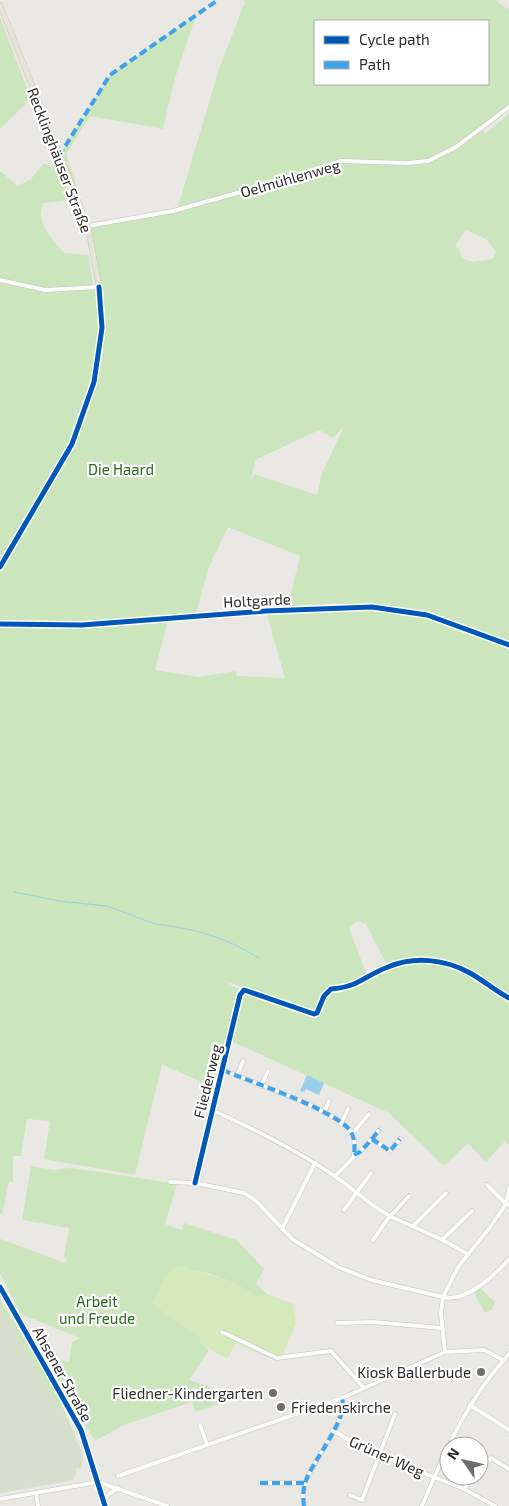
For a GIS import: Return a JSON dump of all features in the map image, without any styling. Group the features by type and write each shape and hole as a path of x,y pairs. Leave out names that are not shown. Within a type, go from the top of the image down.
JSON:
{"main road":[{"name":"Recklinghäuser Straße","path":"0,5 88,226 99,287 102,328 94,382 72,444 0,567"},
{"name":"Ahsener Straße","path":"0,1287 81,1430 105,1504"}],"street":[{"name":"Oelmühlenweg","path":"88,226 173,211 341,161 428,162 456,147 509,107"},
{"path":"0,280 45,290 99,287"},
{"name":"Holtgarde","path":"0,624 82,624 266,611 372,607 427,615 509,645"},
{"name":"Fliederweg","path":"195,1183 240,995 244,990 314,1014 317,1013 324,996 331,989 352,986 385,968 414,959 449,965 469,972 509,998"},
{"name":"Fliederweg","path":"237,1076 243,1061"},
{"name":"Fliederweg","path":"223,1070 324,1113 342,1124 352,1134"},
{"path":"261,1086 268,1071"},
{"path":"324,1113 329,1101"},
{"path":"342,1124 348,1109"},
{"path":"212,1110 264,1134 315,1163 392,1216 443,1239 467,1254"},
{"path":"354,1155 355,1148 352,1134 369,1114"},
{"path":"335,1176 380,1129"},
{"path":"372,1139 390,1151 400,1139"},
{"path":"282,1229 315,1163"},
{"path":"344,1210 355,1192 371,1173"},
{"path":"170,1182 195,1183 244,1193 255,1200 282,1229 304,1248 344,1270 371,1280 450,1299 476,1287 491,1277 509,1259"},
{"path":"487,1185 507,1204"},
{"path":"445,1352 442,1328 443,1297 467,1254 507,1204 509,1188"},
{"path":"414,1225 446,1193"},
{"path":"373,1240 387,1220 409,1196"},
{"path":"443,1239 472,1211"},
{"path":"338,1323 373,1322 442,1328"},
{"path":"222,1332 277,1358 331,1351 364,1388"},
{"path":"118,1476 342,1398 445,1352 484,1350 503,1360"},
{"path":"422,1506 434,1477 470,1405 509,1354"},
{"path":"304,1506 305,1483 343,1408 342,1398"},
{"path":"470,1405 509,1430"},
{"path":"350,1495 362,1500 395,1414"},
{"path":"200,1424 207,1444"},
{"name":"Grüner Weg","path":"333,1430 361,1448 464,1488 495,1506"},
{"path":"489,1460 491,1458 509,1469"},
{"path":"0,1500 98,1482 167,1506"},
{"path":"260,1482 305,1483"},
{"path":"105,1504 109,1494 119,1488"},
{"path":"36,1494 38,1506"}],"green space":[{"name":"Die Haard","path":"243,0 495,0 509,10 509,107 480,129 485,134 509,114 509,1145 505,1141 486,1162 468,1143 444,1166 389,1113 231,1041 241,996 246,993 315,1018 315,1015 221,979 240,990 214,1088 162,1064 135,1175 44,1159 50,1121 27,1119 21,1156 13,1156 13,1182 9,1182 2,1214 0,1213 0,171 18,186 31,179 43,164 58,167 71,200 44,203 41,210 43,223 50,236 64,253 89,255 93,287 99,287 88,226 177,210 219,69 245,2","holes":["466,230 486,239 496,252 492,259 473,262 461,258 460,250 455,246","344,427 322,473 317,495 254,474 251,481 255,460 319,430 333,438","228,527 300,556 288,606 340,603 350,607 266,611 285,678 237,676 236,671 199,677 155,670 169,616 196,614 208,569","357,921 366,924 386,963 366,973 349,928"]},
{"path":"196,15 174,81 163,129 90,116 66,154 80,197 59,156 110,75"},
{"path":"0,17 31,99 0,129"},
{"name":"Arbeit und Freude","path":"31,1166 54,1170 69,1168 177,1184 165,1224 182,1230 184,1223 237,1240 264,1269 256,1284 267,1294 258,1298 226,1280 206,1273 190,1271 164,1279 153,1304 202,1339 200,1343 209,1350 189,1380 215,1389 219,1404 196,1412 192,1402 124,1425 95,1441 44,1356 38,1340 42,1338 63,1371 63,1360 69,1362 72,1342 80,1338 21,1314 0,1273 0,1239 65,1263 68,1258 64,1258 69,1228 22,1220"},
{"path":"174,1267 187,1267 229,1281 258,1298 267,1294 293,1304 296,1324 282,1356 278,1357 276,1361 236,1343 227,1359 199,1343 202,1339 153,1304 164,1279"},
{"path":"480,1288 495,1302 491,1311 484,1312 474,1292"},
{"path":"0,1299 52,1384 77,1440 72,1441 66,1419 0,1306"},
{"path":"0,1306 66,1419 83,1454 82,1469 77,1468 74,1480 0,1493"}],"water":[{"path":"307,1075 324,1083 319,1095 306,1089 304,1092 300,1091"}],"waterway":[{"path":"14,892 59,901 107,906 155,924"},
{"path":"156,924 184,928 210,935 259,958"}],"marked path":[{"path":"59,156 110,75 218,0"},
{"path":"223,1070 308,1104 339,1121 352,1134 354,1155"},
{"path":"372,1139 380,1129"},
{"path":"354,1155 360,1152 372,1139 390,1151 400,1139"},
{"path":"304,1506 303,1494 305,1483 340,1417 343,1407 342,1398"},
{"path":"260,1483 305,1483"}],"cycle path":[{"path":"0,567 72,444 94,382 102,328 99,287"},
{"path":"0,624 82,625 266,611 372,607 427,615 509,645"},
{"path":"195,1183 240,995 244,990 314,1014 317,1013 324,996 331,989 355,984 380,970 398,964 419,960 440,962 460,968 509,998"},
{"path":"0,1287 81,1430 105,1506"}],"place":[{"name":"Kiosk Ballerbude","path":"481,1372"},
{"name":"Fliedner-Kindergarten","path":"273,1393"},
{"name":"Friedenskirche","path":"281,1407"}]}
